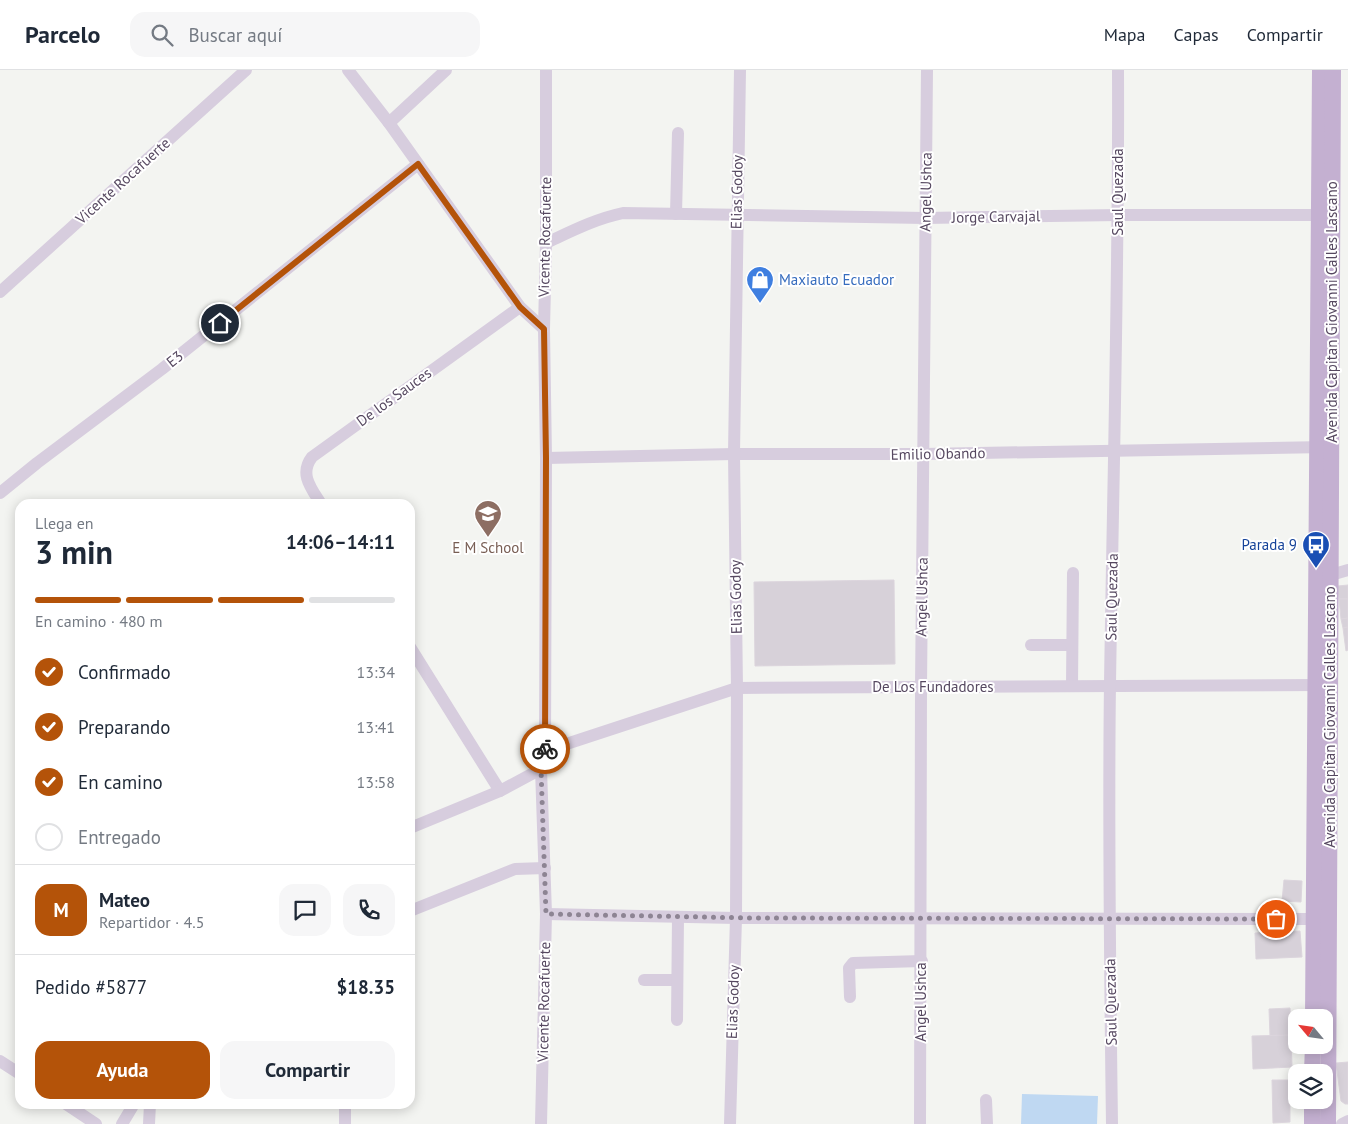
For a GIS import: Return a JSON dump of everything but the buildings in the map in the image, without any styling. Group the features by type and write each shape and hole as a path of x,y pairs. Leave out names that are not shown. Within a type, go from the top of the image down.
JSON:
{"main road":[{"path":"1320,70 1325,215"},
{"name":"Avenida Capitan Giovanni Calles Lascano","path":"1328,1124 1321,919 1325,215 1333,70"},
{"path":"1314,1009 1321,919"},
{"path":"1312,1109 1312,1124"}],"street":[{"name":"Vicente Rocafuerte","path":"0,292 246,70"},
{"path":"348,70 389,123 520,307 544,329"},
{"path":"389,123 446,70"},
{"name":"Vicente Rocafuerte","path":"541,1124 546,914 541,769 545,752 546,458 544,329 546,70"},
{"name":"Elias Godoy","path":"730,1124 736,918 738,688 734,454 740,70"},
{"name":"Angel Ushca","path":"920,1124 922,961 921,687 927,70"},
{"name":"Saul Quezada","path":"1112,1124 1109,919 1110,686 1115,451 1118,70"},
{"path":"676,214 678,133"},
{"name":"E3","path":"0,494 37,463 162,369 418,164"},
{"name":"Jorge Carvajal","path":"546,243 606,217 623,213 926,218 1118,215 1325,215"},
{"name":"De los Sauces","path":"318,499 305,476 307,462 312,457 520,307"},
{"name":"Emilio Obando","path":"546,458 1324,447"},
{"path":"1323,578 1348,570"},
{"path":"1072,573 1072,686"},
{"path":"1031,646 1072,645"},
{"path":"415,655 500,791"},
{"name":"De Los Fundadores","path":"545,752 738,688 1323,685"},
{"path":"415,826 500,791 541,769"},
{"path":"415,909 515,869 545,868"},
{"path":"546,914 736,918 1321,919"},
{"path":"676,1020 678,917"},
{"path":"850,996 849,968 853,963 922,961"},
{"path":"644,980 677,980"},
{"path":"0,1061 15,1071"},
{"path":"986,1100 987,1124"},
{"path":"78,1109 96,1124"},
{"path":"122,1124 131,1109"},
{"path":"149,1124 150,1109"},
{"path":"345,1109 345,1124"},
{"path":"1342,1124 1348,1121"}],"shaded area":[{"path":"1022,1094 1098,1096 1097,1124 1021,1124"}],"way so far":[{"path":"545,749 541,769 546,914 754,918 1276,919"}],"place":[{"name":"Maxiauto Ecuador","path":"760,304"},
{"name":"E M School","path":"488,538"},
{"name":"Parada 9","path":"1316,569"}],"route":[{"path":"220,323 418,164 520,307 544,329 546,458 545,749"}]}
